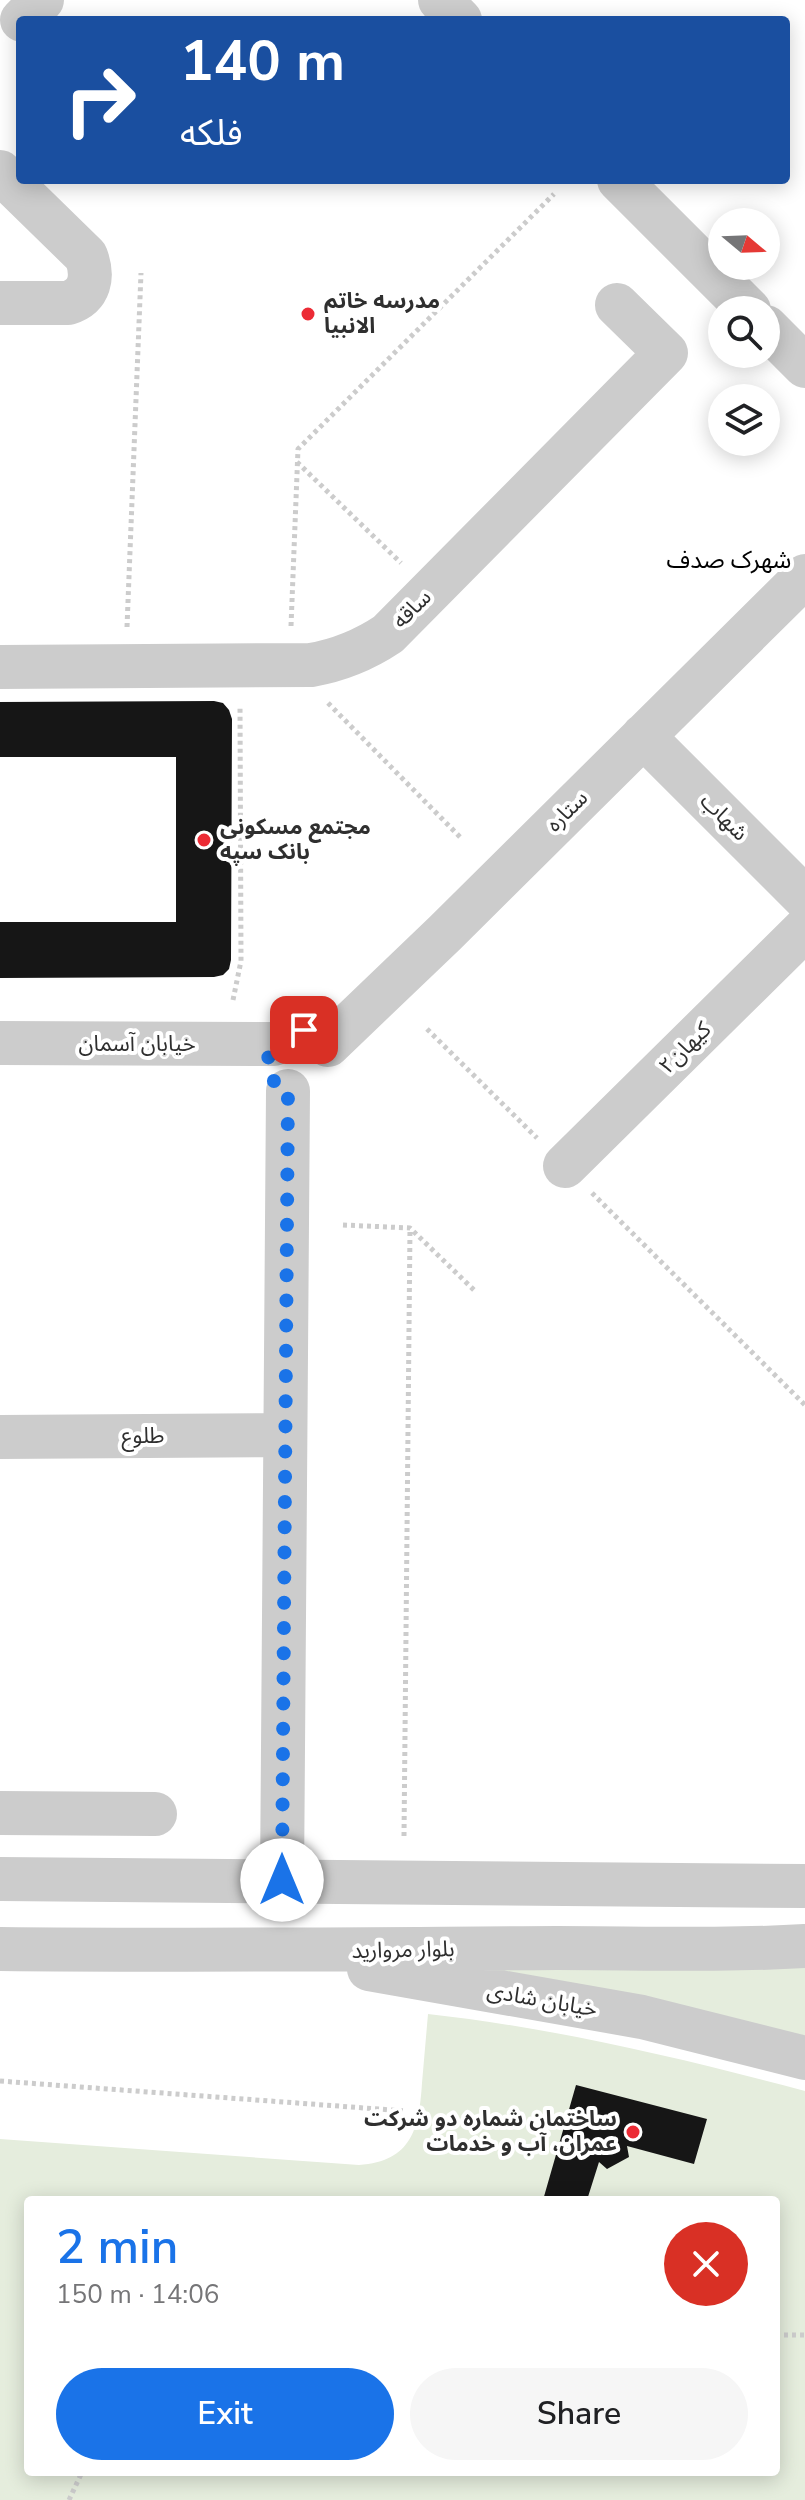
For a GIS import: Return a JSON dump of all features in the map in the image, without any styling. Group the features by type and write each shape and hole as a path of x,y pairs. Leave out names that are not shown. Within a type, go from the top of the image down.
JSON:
{"street":[{"path":"26,16 42,0"},
{"path":"440,0 456,16"},
{"path":"0,42 16,26"},
{"path":"0,172 86,256 91,269 89,285 77,300 68,303 0,303"},
{"path":"623,184 735,296"},
{"name":"ساقه","path":"0,667 311,665 352,655 371,646 388,634 666,353 617,305"},
{"path":"780,341 805,366"},
{"name":"ستاره","path":"328,1045 805,576"},
{"name":"شهاب","path":"643,736 805,898"},
{"name":"کیهان۲","path":"565,1166 805,929"},
{"path":"304,1030 317,1034 328,1045 332,1058 330,1072 323,1085 310,1092 296,1093 288,1091 272,1078 268,1065 270,1051 278,1039 290,1031 304,1030"},
{"name":"خیابان آسمان","path":"0,1043 274,1044"},
{"path":"282,1880 288,1091"},
{"name":"طلوع","path":"0,1437 285,1435"},
{"path":"0,1813 155,1814"},
{"path":"0,1879 805,1886"},
{"name":"بلوار مروارید","path":"0,1949 276,1952 561,1948 672,1950 805,1946"},
{"name":"خیابان شادی","path":"276,1952 642,2017 805,2058"}],"path":[{"path":"291,639 298,449 554,194"},
{"path":"127,640 141,273"},
{"path":"297,462 410,572"},
{"path":"233,1000 241,961 240,692"},
{"path":"327,702 461,838"},
{"path":"427,1029 805,1405"},
{"path":"343,1225 410,1228 476,1292"},
{"path":"404,1836 410,1228"},
{"path":"0,2081 405,2111"},
{"path":"780,2335 805,2335"},
{"path":"69,2500 80,2476"}],"green space":[{"path":"448,1963 805,1967 805,2036 646,1997"},
{"path":"428,2014 570,2036 805,2091 805,2500 0,2500 0,2139 359,2165 391,2157 401,2149 415,2128 421,2100"}],"building":[{"name":"مجتمع مسکونی بانک سپه","path":"0,702 223,703 232,719 229,969 223,975 214,977 0,978 0,922 176,922 176,757 0,757"},
{"name":"ساختمان شماره دو شرکت عمران، آب و خدمات","path":"576,2085 707,2119 694,2164 627,2146 629,2157 607,2169 599,2162 588,2196 544,2196"}],"place":[{"name":"مدرسه خاتم الانبیا","path":"308,314"},
{"name":"مجتمع مسکونی بانک سپه","path":"204,840"},
{"name":"ساختمان شماره دو شرکت عمران، آب و خدمات","path":"633,2132"}],"district":[{"name":"شهرک صدف","path":"729,560"}],"route":[{"path":"282,1880 288,1091 272,1078 268,1065 270,1051 278,1039 290,1031 304,1030"}]}
